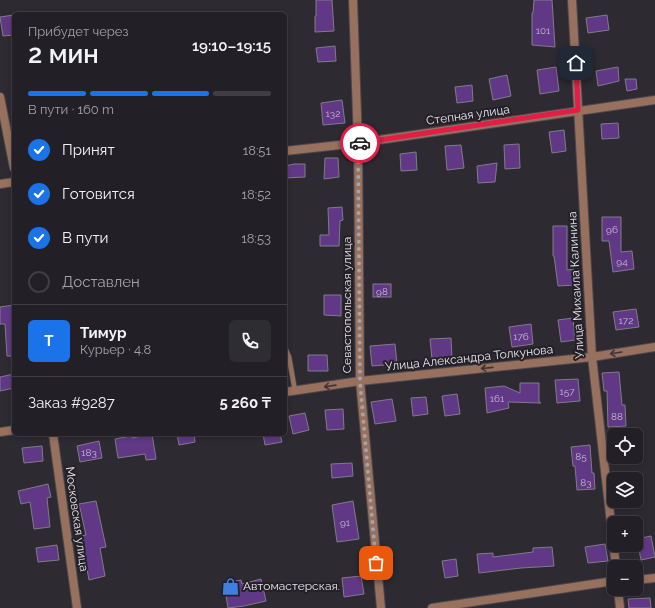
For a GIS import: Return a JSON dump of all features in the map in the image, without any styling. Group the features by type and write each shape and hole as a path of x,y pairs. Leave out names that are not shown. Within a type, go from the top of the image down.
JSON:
{"street":[{"name":"Севастопольская улица","path":"353,0 358,143 360,382 381,608"},
{"name":"Улица Михаила Калинина","path":"572,0 592,357 615,560"},
{"path":"0,97 12,158"},
{"name":"Степная улица","path":"287,151 358,143 655,100"},
{"path":"0,184 12,182"},
{"name":"Улица Александра Толкунова","path":"287,392 360,382 592,357 655,347"},
{"path":"0,432 12,430"},
{"name":"Московская улица","path":"53,436 77,608"},
{"path":"643,579 655,578"},
{"path":"432,608 607,583"},
{"path":"619,596 620,608"}],"lane":[{"path":"287,352 295,391"}],"building":[{"path":"316,0 332,0 334,31 315,32"},
{"path":"534,0 552,0 555,47 532,45 532,13"},
{"path":"12,15 12,35 3,36 0,17"},
{"path":"607,15 609,30 588,33 586,18"},
{"path":"335,46 336,61 318,62 316,48"},
{"path":"556,67 559,91 540,94 537,70"},
{"path":"618,67 619,81 598,86 596,71"},
{"path":"507,75 511,96 493,100 489,79"},
{"path":"625,79 636,79 637,89 627,91"},
{"path":"472,85 473,101 457,103 455,87"},
{"path":"342,100 345,123 323,125 321,103"},
{"path":"618,123 619,138 602,139 601,124"},
{"path":"564,130 566,151 552,153 549,132"},
{"path":"519,144 520,168 505,169 504,145"},
{"path":"461,145 464,168 447,170 445,146"},
{"path":"416,152 417,170 401,171 400,154"},
{"path":"325,158 338,158 339,177 324,179"},
{"path":"497,163 495,182 478,183 477,166"},
{"path":"305,164 305,177 287,178 287,166"},
{"path":"342,207 343,220 340,221 339,246 320,246 320,235 329,235 328,208"},
{"path":"602,217 621,217 621,252 632,251 634,269 613,272 609,241 602,241"},
{"path":"553,226 567,226 567,270 574,269 575,285 558,286 553,256"},
{"path":"373,284 391,284 391,297 373,297"},
{"path":"324,295 341,295 341,316 324,315"},
{"path":"12,305 12,356 7,356 5,324 0,324 0,307"},
{"path":"636,309 639,327 616,330 613,312"},
{"path":"573,318 575,340 561,342 558,320"},
{"path":"531,324 533,344 512,347 509,327"},
{"path":"451,338 452,358 432,359 430,339"},
{"path":"395,344 397,364 372,366 370,346"},
{"path":"308,355 327,355 328,371 308,371"},
{"path":"619,372 622,405 625,405 626,426 608,427 607,391 604,391 602,373"},
{"path":"12,374 12,388 0,391 0,377"},
{"path":"578,379 580,401 557,403 555,380"},
{"path":"520,383 539,383 539,402 541,403 508,402 509,408 487,413 485,388 504,386 520,393"},
{"path":"457,394 460,414 445,416 442,396"},
{"path":"426,397 428,414 413,416 411,398"},
{"path":"392,399 396,421 375,424 371,402"},
{"path":"343,409 344,429 327,430 325,410"},
{"path":"305,413 309,430 293,434 289,416"},
{"path":"131,436 132,438 152,436 156,459 146,460 145,454 118,458 115,439"},
{"path":"177,436 194,436 195,442 179,445"},
{"path":"263,436 280,436 282,442 265,445"},
{"path":"99,441 102,458 80,462 77,446"},
{"path":"590,445 595,489 577,490 575,466 573,466 571,447"},
{"path":"42,446 43,461 24,463 22,448"},
{"path":"352,463 353,476 332,478 331,464"},
{"path":"48,484 51,497 47,498 50,527 34,529 30,502 21,504 18,491"},
{"path":"96,501 106,547 100,548 105,576 89,580 81,536 86,535 79,504"},
{"path":"353,501 359,539 337,542 332,505"},
{"path":"651,536 655,557 641,560 639,552 643,552 643,538"},
{"path":"605,544 608,560 588,563 585,547"},
{"path":"57,545 59,560 38,562 36,548"},
{"path":"552,547 554,566 479,573 477,554 493,553 493,557 533,552 533,548"},
{"path":"456,559 458,576 445,578 442,561"},
{"path":"361,576 364,594 344,597 342,578"},
{"path":"261,579 266,601 228,608 224,583 241,580 242,584"},
{"path":"650,598 651,608 629,608 628,599"}],"way so far":[{"path":"360,143 358,143 360,382 376,563"}],"place":[{"name":"Автомастерская.","path":"230,586"}],"route":[{"path":"360,143 578,110 576,63"}]}
